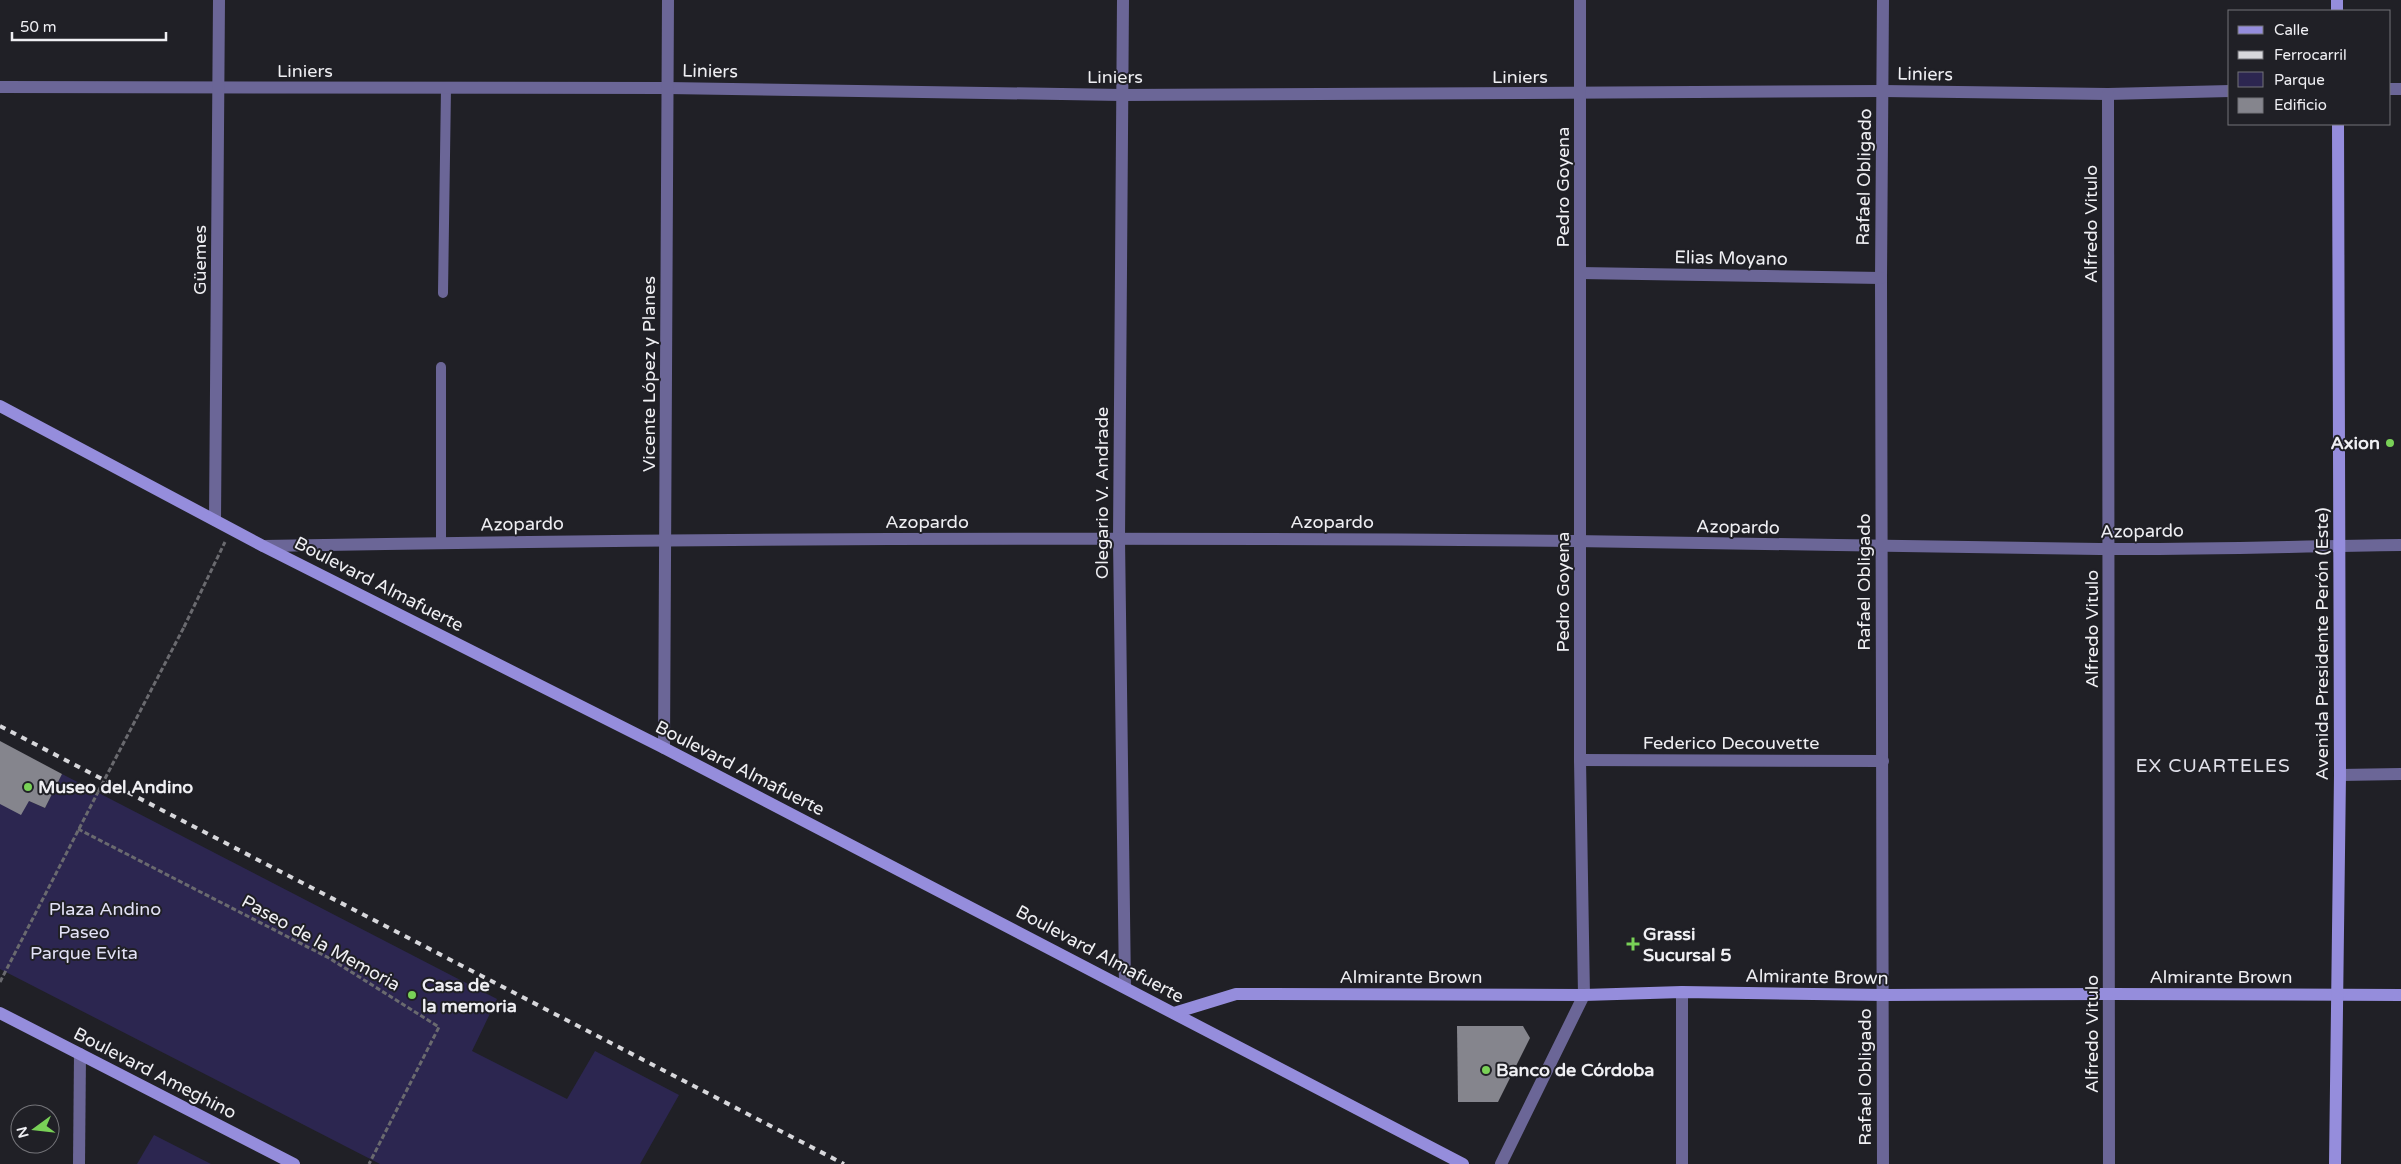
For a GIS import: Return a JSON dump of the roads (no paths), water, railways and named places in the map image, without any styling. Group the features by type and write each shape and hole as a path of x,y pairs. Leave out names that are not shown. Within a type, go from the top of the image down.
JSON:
{"main road":[{"name":"Avenida Presidente Perón (Este)","path":"2335,1164 2340,775 2338,125"},
{"name":"Boulevard Almafuerte","path":"0,406 263,546 664,748 1463,1164"},
{"name":"Almirante Brown","path":"1174,1013 1236,994 1584,995 1682,992 1883,996 2109,994 2401,995"},
{"name":"Boulevard Ameghino","path":"0,1013 294,1164"}],"street":[{"name":"Güemes","path":"216,520 219,0"},
{"name":"Vicente López y Planes","path":"664,748 668,0"},
{"name":"Olegario V. Andrade","path":"1123,0 1119,539 1125,987"},
{"name":"Pedro Goyena","path":"1501,1164 1584,995 1580,760 1580,0"},
{"name":"Rafael Obligado","path":"1883,0 1881,278 1883,1164"},
{"name":"Liniers","path":"0,87 218,89 667,88 1122,95 1883,91 2108,94 2228,91"},
{"name":"Alfredo Vitulo","path":"2108,94 2110,1164"},
{"name":"Elias Moyano","path":"1580,273 1881,278"},
{"name":"Azopardo","path":"263,546 666,539 1580,541 2109,549 2401,545"},
{"name":"Federico Decouvette","path":"1580,760 1883,761"},
{"path":"2340,775 2401,774"},
{"path":"1682,992 1682,1164"},
{"path":"79,1164 80,1054"}],"lane":[{"path":"443,294 446,88"},
{"path":"441,367 442,543"}],"railway":[{"path":"0,726 844,1164"}],"place":[{"name":"Axion","path":"2390,443"},
{"name":"Museo del Andino","path":"28,787"},
{"name":"Grassi Sucursal 5","path":"1633,944"},
{"name":"Casa de la memoria","path":"412,995"},
{"name":"Banco de Córdoba","path":"1486,1070"}],"district":[{"name":"EX CUARTELES","path":"2213,766"}],"park label":[{"name":"Plaza Andino","path":"105,909"},
{"name":"Paseo Parque Evita","path":"84,942"}]}
